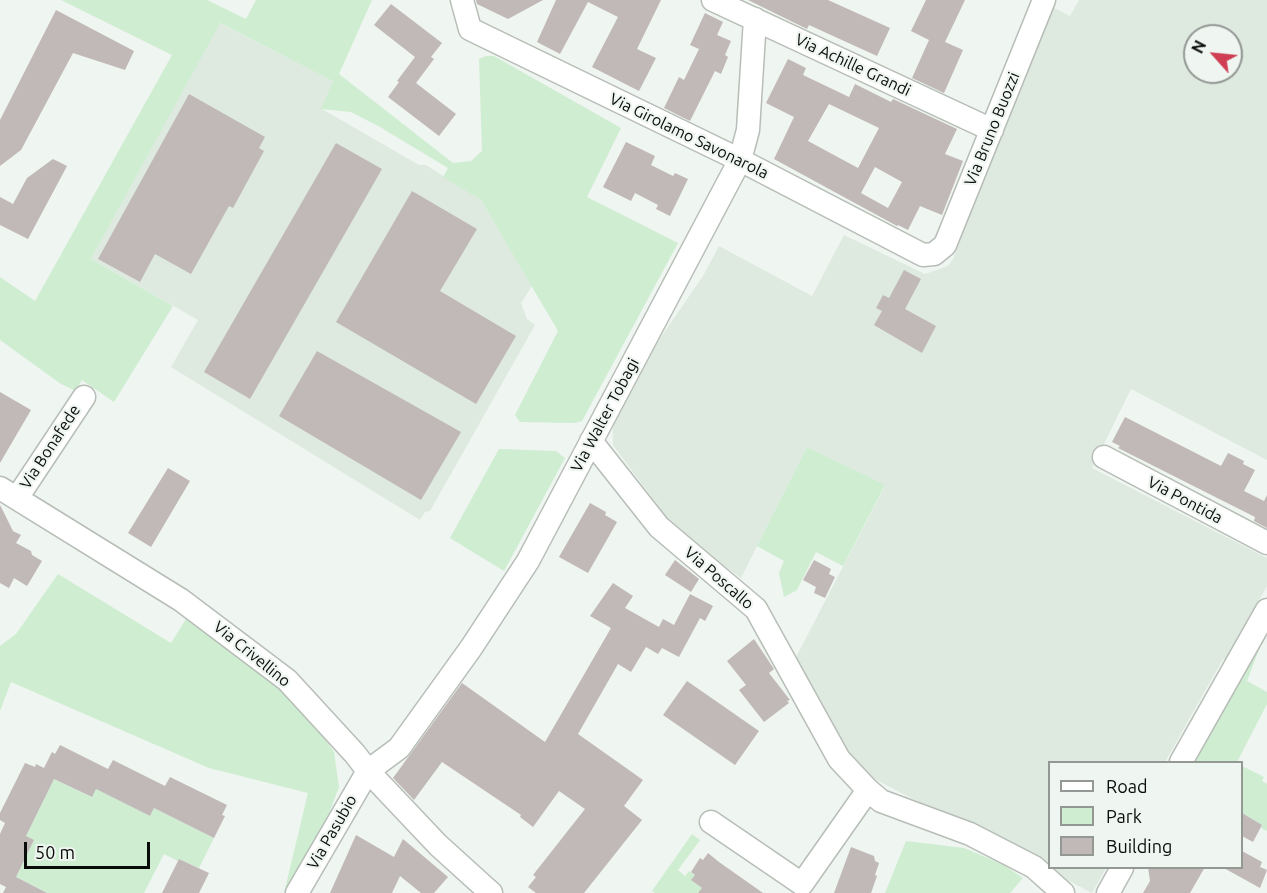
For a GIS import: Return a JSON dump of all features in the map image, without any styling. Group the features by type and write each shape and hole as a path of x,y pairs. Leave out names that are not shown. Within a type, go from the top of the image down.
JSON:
{"street":[{"name":"Via Girolamo Savonarola","path":"462,0 471,29 740,160 923,255 934,254"},
{"name":"Via Achille Grandi","path":"713,0 992,130"},
{"name":"Via Bruno Buozzi","path":"934,254 945,246 1044,0"},
{"name":"Via Walter Tobagi","path":"368,771 399,747 471,648 528,561 740,160 748,130 755,19"},
{"name":"Via Bonafede","path":"8,493 84,397"},
{"name":"Via Poscallo","path":"591,441 659,527 756,609 839,759 868,790 882,801 970,834 1034,867 1063,893"},
{"name":"Via Pontida","path":"1104,458 1267,543"},
{"name":"Via Crivellino","path":"8,493 181,600 286,680 438,845 491,893"},
{"path":"1182,761 1267,610"},
{"name":"Via Pasubio","path":"297,893 368,771"},
{"path":"711,822 802,884 868,790"},
{"path":"1108,893 1121,869"}],"shaded area":[{"path":"1079,0 1267,0 1267,460 1131,389 1092,468 1267,558 1267,586 1166,761 1048,761 1048,869 1105,869 1092,893 850,766 794,661 885,486 807,447 741,578 701,549 670,522 613,445 613,423 643,363 703,276 719,246 812,296 844,235 925,274 948,266 953,259 1050,6 1070,16"},
{"path":"219,23 334,81 322,109 419,165 426,165 481,200 532,286 521,303 527,319 535,325 430,511 425,512 420,520 171,367 198,320 91,259"}],"green space":[{"path":"61,0 207,0 246,19 256,0 372,0 339,74 453,163 471,161 482,151 479,59 486,56 494,56 621,128 587,197 678,243 582,421 575,423 520,422 515,415 558,331 481,200 443,177 448,168 380,127 351,112 321,109 333,81 220,23 91,259 173,306 114,402 82,380 76,391 61,384 0,340 0,277 35,301 172,55"},
{"path":"807,447 885,485 843,566 816,552 797,590 784,597 779,573 784,561 757,546"},
{"path":"499,449 556,451 565,458 504,571 450,538"},
{"path":"58,574 171,643 186,619 214,635 267,678 310,718 334,752 339,787 326,821 284,893 308,793 209,768 11,682 0,711 0,646 16,634"},
{"path":"1261,644 1247,681 1267,692 1267,704 1238,761 1190,761"},
{"path":"1243,766 1264,777 1262,781 1267,784 1267,831 1261,828 1262,825 1243,814"},
{"path":"54,779 91,797 96,789 150,816 154,808 214,838 199,868 164,854 144,893 47,893 16,877 34,840 26,836"},
{"path":"692,834 700,840 678,870 685,876 689,871 695,875 691,880 702,888 703,893 655,893 652,891"},
{"path":"906,841 964,848 1004,865 1023,878 1010,893 885,893"}],"building":[{"path":"476,0 543,0 508,19 477,4"},
{"path":"556,0 661,0 637,49 656,58 639,91 592,67 618,17 588,2 560,54 537,42"},
{"path":"748,0 828,0 890,28 877,56 809,25 807,29"},
{"path":"926,0 965,0 945,42 963,50 944,93 912,78 929,40 911,31"},
{"path":"391,4 442,43 431,57 434,59 416,83 456,114 439,136 388,97 415,57 374,25"},
{"path":"56,10 134,51 125,70 73,53 21,150 0,166 0,120"},
{"path":"705,13 723,22 717,35 731,41 721,74 715,71 690,121 664,108 679,77 684,80 699,49 690,45"},
{"path":"788,59 806,68 803,75 849,97 855,84 891,102 893,99 957,129 945,154 963,161 942,215 920,206 908,230 774,159 794,117 766,103","holes":["829,104 879,128 858,168 808,141","875,167 902,182 888,208 861,193"]},
{"path":"189,94 265,137 259,148 264,151 233,208 229,206 191,274 155,254 140,282 98,259"},
{"path":"626,142 655,156 651,165 673,176 675,173 688,179 670,216 656,209 658,205 635,193 631,201 603,187"},
{"path":"336,143 382,169 250,399 204,372"},
{"path":"53,159 67,166 28,239 0,225 0,197 13,204 27,178"},
{"path":"412,191 477,229 440,291 516,336 476,404 336,322"},
{"path":"904,270 921,279 905,309 936,326 922,353 874,325 882,311 876,308 883,295 889,298"},
{"path":"317,351 461,432 421,500 279,416"},
{"path":"0,392 31,410 0,463"},
{"path":"1125,417 1221,466 1228,453 1244,461 1243,464 1255,470 1244,491 1264,501 1267,495 1267,528 1254,521 1255,517 1118,448 1120,446 1112,442"},
{"path":"168,468 190,481 151,547 128,533"},
{"path":"590,503 606,512 605,515 617,522 588,573 559,557"},
{"path":"0,505 13,531 21,535 16,543 31,551 32,555 42,561 27,586 14,578 9,588 0,583"},
{"path":"675,560 699,579 691,592 665,575"},
{"path":"814,560 831,569 829,574 835,577 825,598 814,593 816,587 803,580"},
{"path":"613,583 633,596 625,608 659,627 663,619 674,625 690,594 713,606 705,621 700,618 679,657 662,648 658,654 646,647 631,672 618,664 578,734 643,780 624,806 642,820 584,893 536,893 528,887 536,877 533,875 585,809 559,791 533,827 520,817 521,815 442,762 414,800 393,778 462,683 545,742 611,628 590,616"},
{"path":"754,639 774,669 769,673 790,700 764,722 739,690 746,685 727,661"},
{"path":"687,681 759,731 735,765 663,715"},
{"path":"60,745 108,769 113,760 165,786 170,777 227,805 222,815 225,816 214,838 154,808 150,816 96,789 92,797 54,779 26,836 34,840 16,877 47,893 3,893 6,887 0,884 0,834 5,823 0,820 0,813 25,763 35,767 36,764 44,768 52,752 55,754"},
{"path":"1243,814 1262,825 1253,842 1243,837"},
{"path":"356,835 394,857 403,839 448,877 434,893 421,893 400,876 392,893 330,893"},
{"path":"851,847 874,856 875,861 879,863 871,893 834,893"},
{"path":"1243,852 1262,862 1260,867 1267,870 1260,888 1226,869 1243,869"},
{"path":"708,853 763,893 698,893 702,888 691,880 695,875 691,872 700,858 703,860"},
{"path":"179,859 209,873 199,893 162,893"},
{"path":"1148,869 1204,869 1190,893 1143,893 1150,881"}]}
